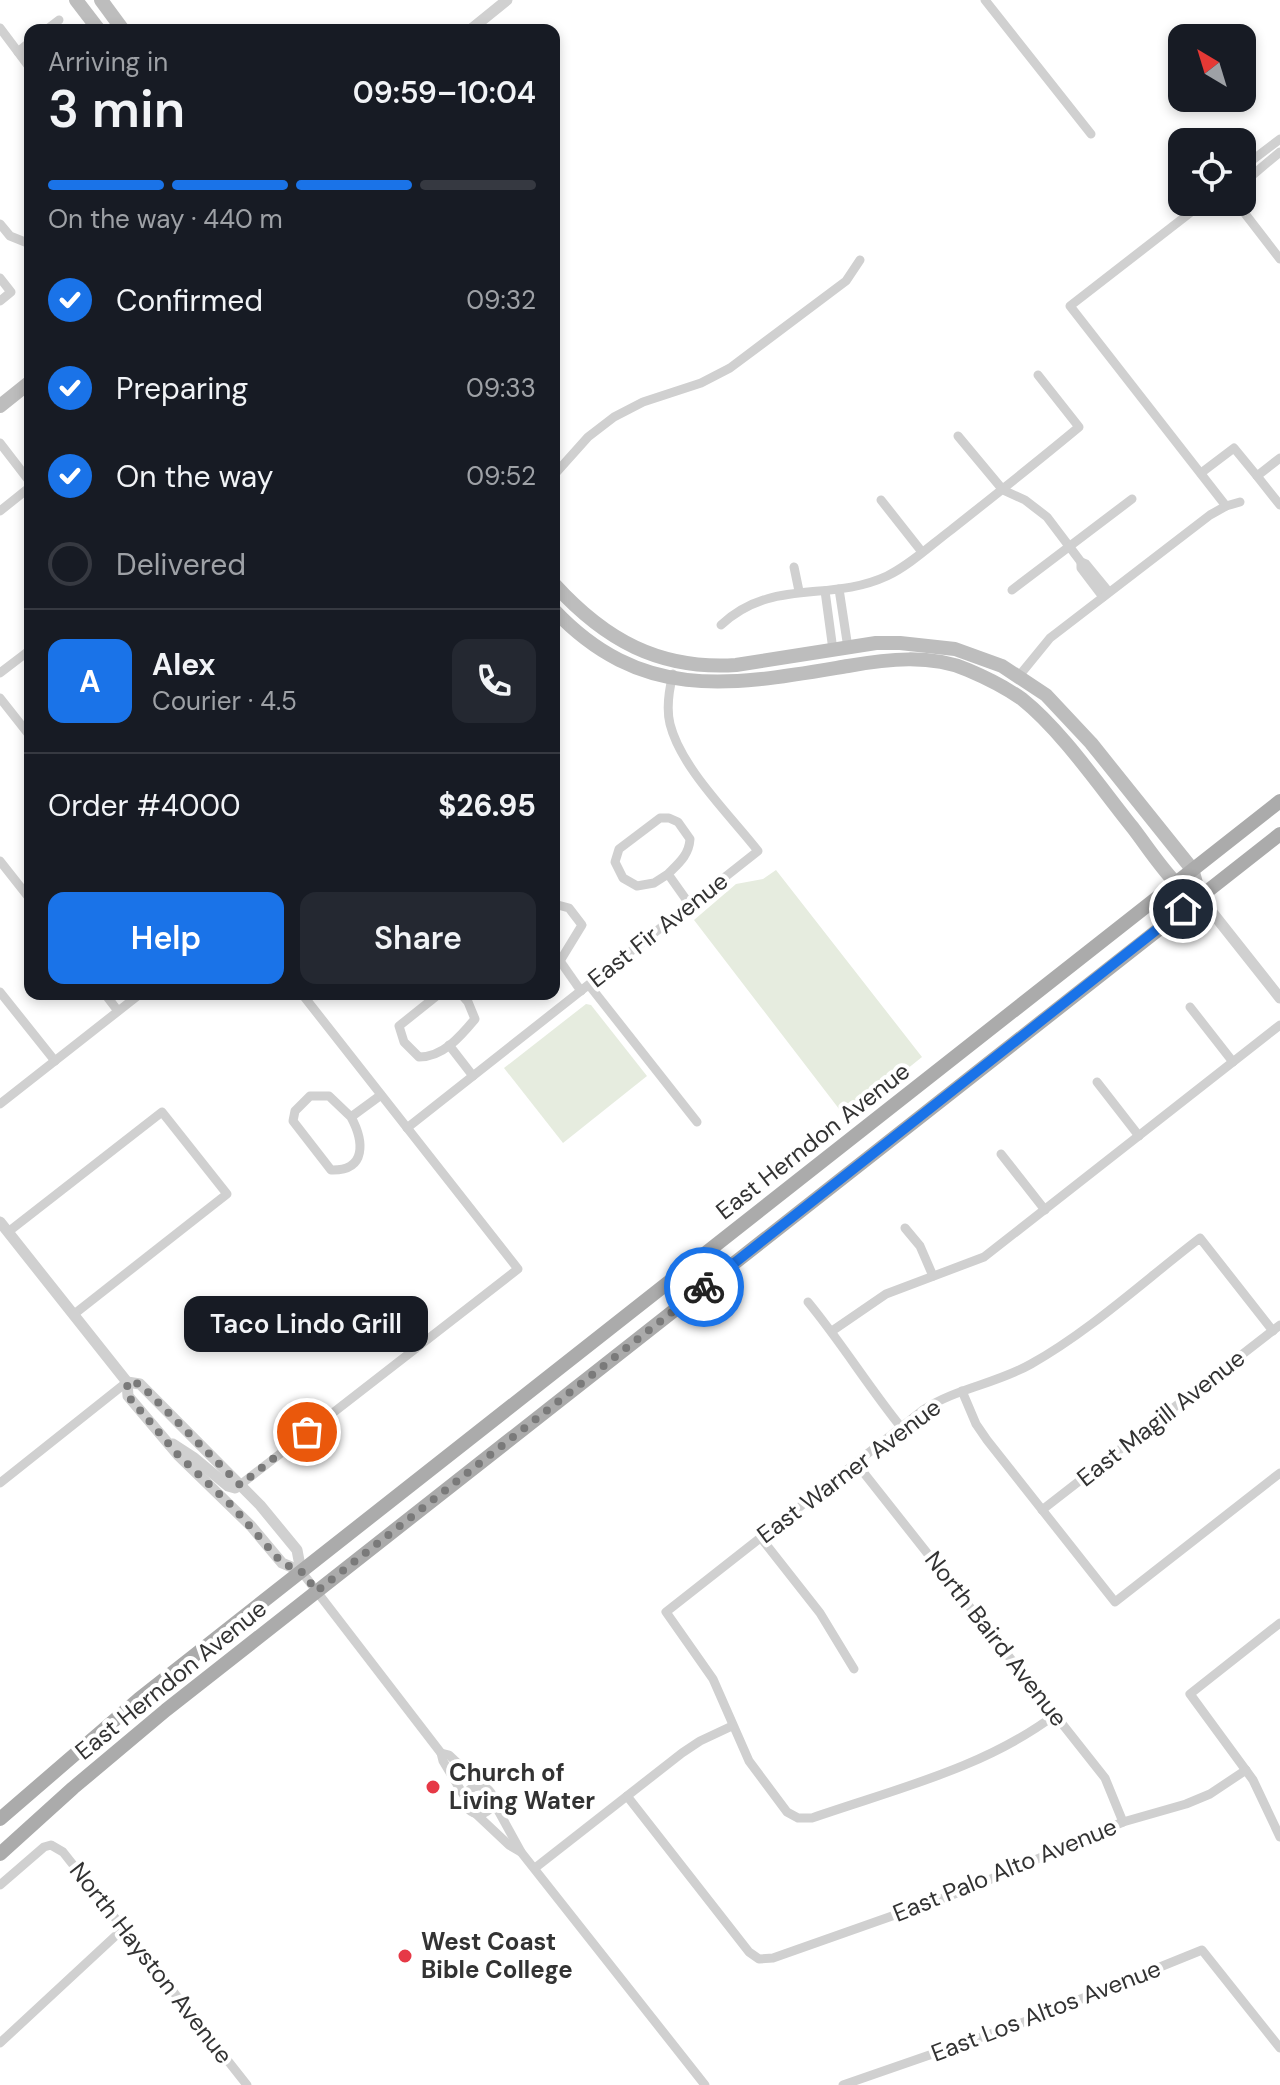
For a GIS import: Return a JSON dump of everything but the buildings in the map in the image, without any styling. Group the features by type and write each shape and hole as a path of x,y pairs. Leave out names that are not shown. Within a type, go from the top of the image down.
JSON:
{"main road":[{"path":"76,0 94,24"},
{"path":"101,0 119,24"},
{"path":"0,406 24,387"},
{"path":"560,590 614,637 632,647 676,662 715,667 876,643 955,649 986,659 1019,676 1046,695 1071,720 1192,869 1200,897"},
{"path":"560,615 588,641 607,653 628,664 672,679 744,682 916,651 964,660 1006,678 1019,676"},
{"path":"867,662 904,659 948,664 1005,687 1047,724 1175,882 1200,897"},
{"path":"1005,687 1020,686 1059,719 1071,720"},
{"name":"East Herndon Avenue","path":"0,1819 87,1741 1280,801"},
{"name":"East Herndon Avenue","path":"0,1854 120,1748 317,1591 1280,834"}],"street":[{"path":"477,24 507,0"},
{"path":"985,0 1091,134"},
{"path":"54,24 59,20"},
{"path":"0,30 24,60"},
{"path":"18,52 24,47"},
{"path":"1256,157 1280,139"},
{"path":"1256,172 1280,152"},
{"path":"1186,216 1070,306 1226,506"},
{"path":"1247,216 1280,259"},
{"path":"0,224 10,236 24,242"},
{"path":"560,468 588,437 614,417 643,402 701,383 730,368 846,281 860,260"},
{"path":"0,278 11,292 0,301"},
{"path":"721,625 747,606 768,597 799,591 839,589 886,576 1003,490 1079,427 1038,375"},
{"path":"958,436 1003,490 1025,500 1047,517 1081,562 1081,568 1106,594"},
{"path":"0,443 24,476"},
{"path":"1201,473 1234,448 1280,505"},
{"path":"1257,476 1280,458"},
{"path":"0,511 24,489"},
{"path":"1012,590 1132,499"},
{"path":"881,500 922,552"},
{"path":"1019,676 1050,638 1210,515 1240,502"},
{"path":"794,567 799,591"},
{"path":"839,589 841,649"},
{"path":"825,591 841,649"},
{"path":"0,673 24,655"},
{"path":"672,679 676,662"},
{"name":"East Fir Avenue","path":"407,1128 758,851 701,779 680,747 669,714 672,679"},
{"path":"0,698 24,728"},
{"path":"660,818 678,822 690,839 683,859 668,874 654,883 637,886 623,878 615,862 619,849 660,818"},
{"path":"0,861 24,891"},
{"path":"668,874 690,905"},
{"path":"1200,897 1280,998"},
{"path":"560,906 569,908 582,925 560,958"},
{"path":"560,965 585,988 697,1122"},
{"path":"0,992 55,1061"},
{"path":"110,1000 118,1011"},
{"path":"0,1104 132,1000"},
{"path":"163,1438 235,1488 518,1269 307,1000"},
{"path":"432,1000 399,1026 404,1042 419,1057 433,1057 475,1019 466,1000"},
{"path":"1190,1007 1233,1062"},
{"path":"832,1331 886,1294 984,1257 1280,1025"},
{"path":"449,1045 473,1076"},
{"path":"1097,1082 1139,1136"},
{"path":"351,1117 381,1095"},
{"path":"310,1096 329,1096 351,1117 359,1132 362,1149 354,1162 343,1170 331,1170 293,1121 295,1111 310,1096"},
{"path":"8,1232 162,1112 227,1194 73,1315"},
{"path":"1001,1154 1045,1210"},
{"path":"0,1222 127,1382 128,1396 163,1438 251,1526 282,1563 301,1571"},
{"path":"905,1228 920,1246 933,1276"},
{"name":"East Warner Avenue","path":"732,1726 713,1679 666,1612 932,1404 1007,1376 1046,1356 1200,1238 1276,1328"},
{"path":"808,1302 901,1427"},
{"name":"East Magill Avenue","path":"1042,1510 1276,1328"},
{"path":"0,1483 127,1382 140,1384 240,1485 297,1550 301,1571 441,1753 468,1807 509,1845 521,1852"},
{"path":"962,1391 976,1424 1115,1602 1280,1473"},
{"name":"North Baird Avenue","path":"856,1463 1105,1778 1123,1822"},
{"path":"761,1538 820,1613 854,1669"},
{"path":"1280,1623 1190,1694 1260,1792 1280,1837"},
{"path":"535,1868 691,1746 732,1726 758,1774 787,1812 798,1818 812,1818 974,1762 1017,1741 1056,1714"},
{"path":"441,1753 449,1755 489,1790 521,1852 705,2085"},
{"name":"East Palo Alto Avenue","path":"627,1796 749,1952 759,1959 773,1958 963,1891 1123,1822 1210,1794 1246,1770"},
{"path":"466,1799 469,1791 482,1786"},
{"path":"475,1813 486,1812 493,1801"},
{"name":"North Hayston Avenue","path":"0,1885 37,1851 51,1845 63,1852 247,2085"},
{"path":"0,2043 124,1928"},
{"name":"East Los Altos Avenue","path":"843,2085 1019,2024 1202,1950 1280,2048"}],"shaded area":[{"path":"776,870 922,1057 846,1118 694,920 736,884 763,879"},
{"path":"586,1004 591,1005 647,1076 563,1143 504,1068"}],"way so far":[{"path":"307,1432 240,1485 140,1384 127,1382 128,1396 178,1455 233,1507 282,1563 301,1571 317,1591 704,1287"}],"place":[{"name":"Taco Lindo Grill","path":"307,1432"},
{"name":"Church of Living Water","path":"433,1787"},
{"name":"West Coast Bible College","path":"405,1956"}],"route":[{"path":"704,1287 1183,909"}]}
